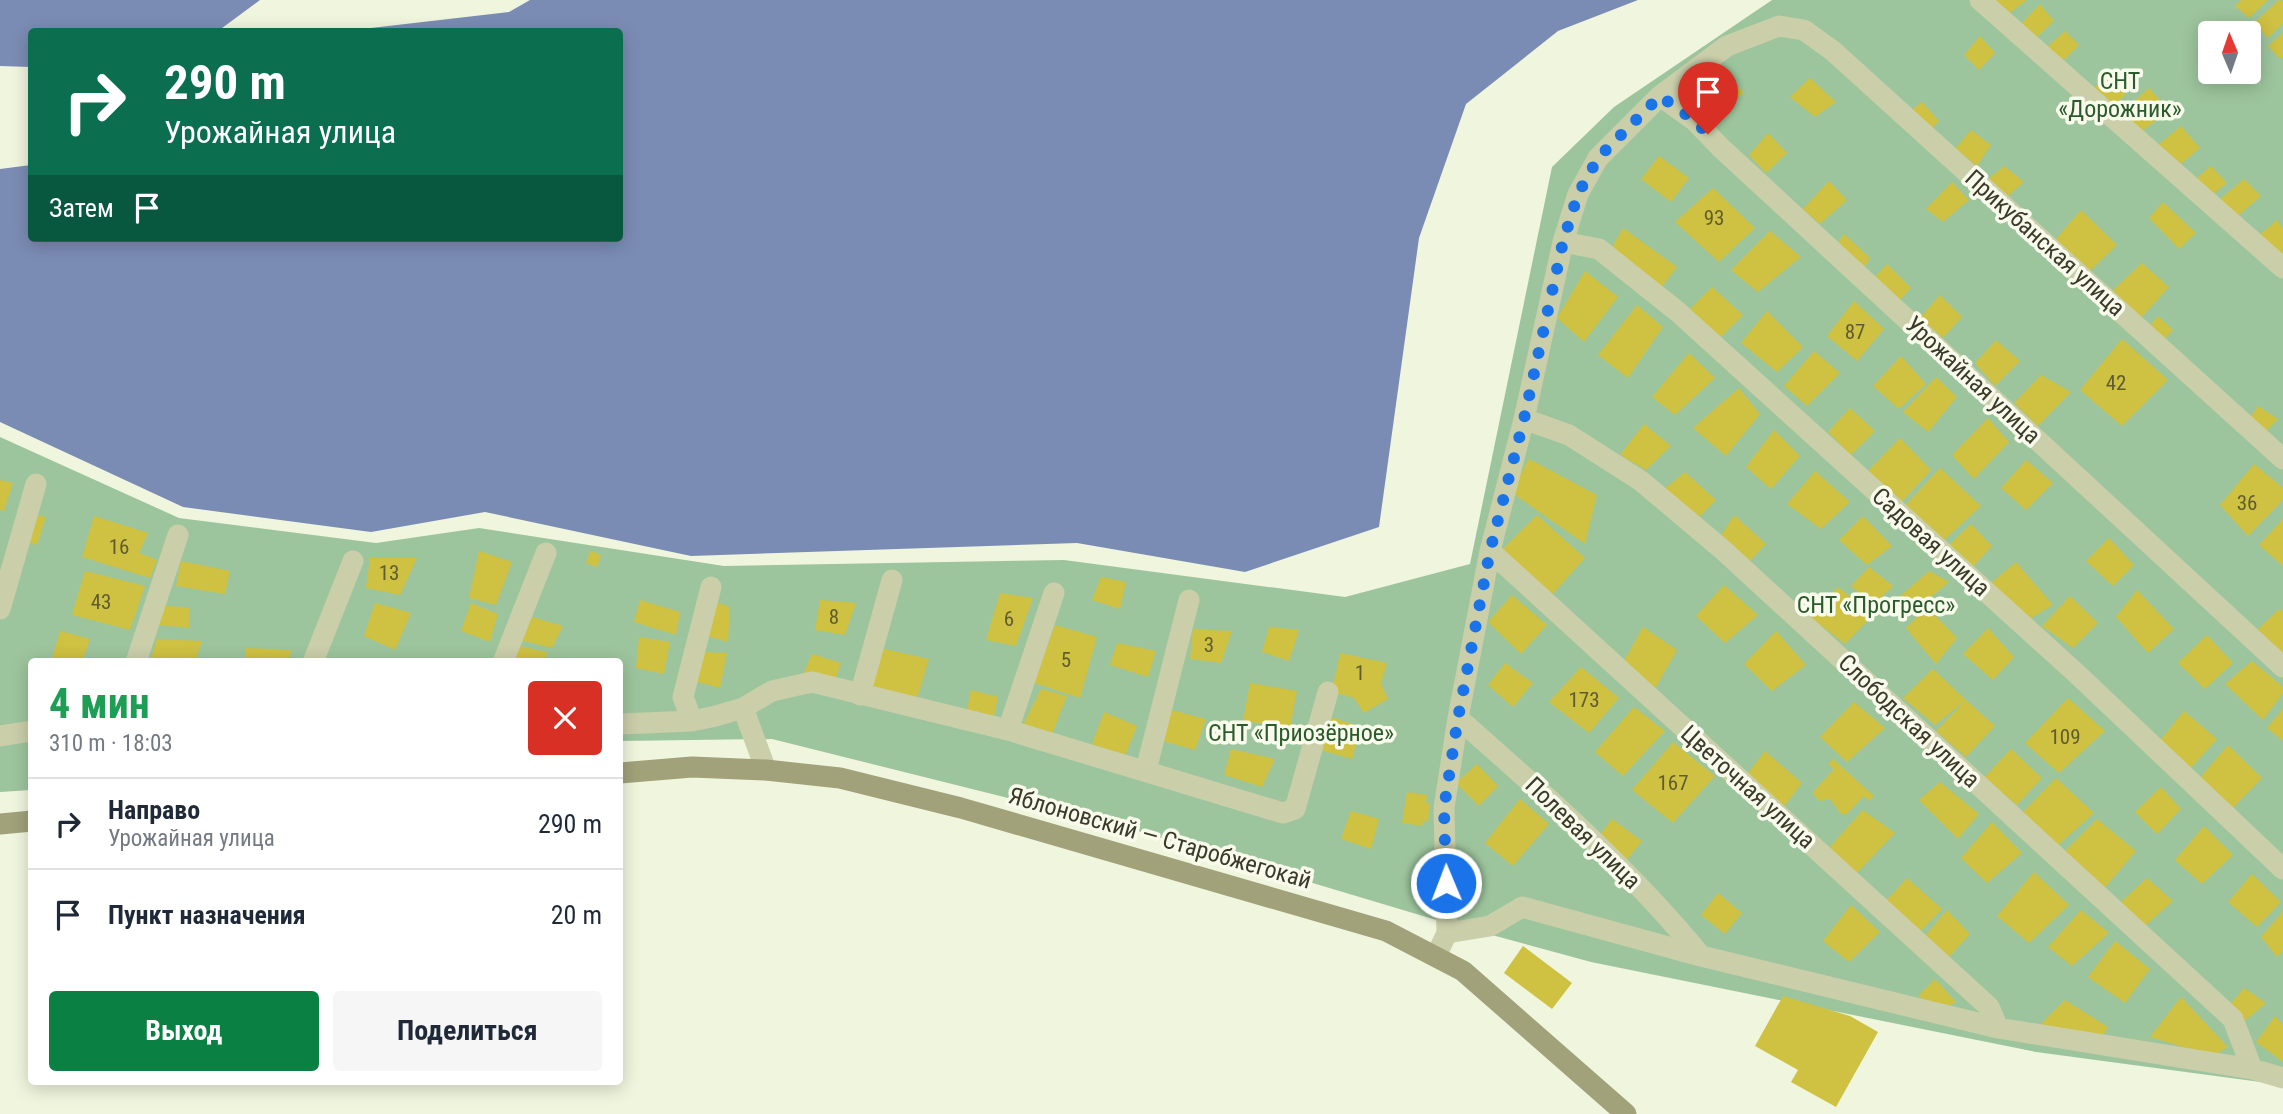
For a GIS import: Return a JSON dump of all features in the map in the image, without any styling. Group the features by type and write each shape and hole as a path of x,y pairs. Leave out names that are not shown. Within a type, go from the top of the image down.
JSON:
{"street":[{"path":"1980,0 2283,268"},
{"name":"Прикубанская улица","path":"1660,96 1727,46 1779,26 1804,30 1833,51 2283,458"},
{"path":"1436,956 1447,933 1444,808 1458,718 1490,551 1524,419 1563,242 1578,194 1598,158 1660,96"},
{"name":"Урожайная улица","path":"1660,96 1695,121 2283,667"},
{"name":"Садовая улица","path":"1563,242 1600,249 1678,312 2077,674 2283,869"},
{"name":"Слободская улица","path":"1524,419 1569,435 1641,481 1723,550 2233,1019 2252,1069"},
{"path":"0,609 36,484"},
{"path":"137,658 178,535"},
{"name":"Цветочная улица","path":"1490,551 1989,1007 1998,1028"},
{"path":"505,658 546,553"},
{"path":"315,658 353,561"},
{"path":"860,695 892,580"},
{"path":"692,721 683,696 711,587"},
{"path":"1008,730 1054,593"},
{"path":"1146,770 1189,600"},
{"path":"623,724 692,721 743,708 772,691 812,682 1008,730 1283,813 1295,809 1328,692"},
{"path":"743,708 766,770"},
{"name":"Полевая улица","path":"1458,718 1554,803 1667,915 1701,956"},
{"path":"0,736 28,731"},
{"name":"Яблоновский — Старобжегокай","path":"623,773 692,767 766,770 840,778 961,808 1386,931 1462,971 1626,1114"},
{"path":"0,824 28,821"},
{"path":"1447,933 1490,926 1522,907 1701,956 1998,1028 2252,1069 2283,1078"}],"green space":[{"name":"СНТ «Прогресс»","path":"1772,0 2283,0 2283,1085 2036,1052 1591,962 1433,919 1128,828 772,739 623,741 623,658 28,658 28,790 0,792 0,437 179,518 376,543 479,528 724,566 1064,560 1345,597 1470,564 1552,167 1614,107"}],"water":[{"path":"0,0 260,0 222,28 28,28 28,67 0,66"},
{"path":"530,0 1638,0 1558,31 1466,104 1419,238 1379,527 1245,572 1077,543 691,556 485,512 371,532 183,507 0,422 0,169 28,165 28,242 623,242 623,28 371,28 509,12"}],"building":[{"path":"1989,0 2027,0 2006,16"},
{"path":"2241,0 2268,0 2249,18 2235,6"},
{"path":"2279,0 2283,1 2283,23 2268,38 2261,30 2261,21 2256,21"},
{"path":"2040,4 2054,21 2037,37 2021,24"},
{"path":"2065,31 2079,45 2062,62 2046,48"},
{"path":"2283,33 2283,57 2280,59 2268,46"},
{"path":"1980,36 1995,53 1979,70 1964,55"},
{"path":"1724,73 1744,93 1722,109 1705,88"},
{"path":"2110,75 2126,94 2111,109 2093,88"},
{"path":"1810,78 1836,102 1815,117 1790,97"},
{"path":"2149,88 2169,110 2141,132 2122,112"},
{"path":"1922,102 1939,121 1931,129 1909,112"},
{"path":"2181,126 2200,148 2176,168 2156,147"},
{"path":"1971,130 1991,145 1977,166 1955,149"},
{"path":"1768,133 1787,153 1766,173 1749,155"},
{"path":"1659,156 1689,178 1671,202 1641,179"},
{"path":"2004,166 2024,182 2006,198 1986,181"},
{"path":"2211,166 2227,183 2210,197 2192,182"},
{"path":"2244,179 2261,196 2237,217 2219,200"},
{"path":"1829,181 1847,200 1820,224 1803,209"},
{"path":"1952,182 1969,200 1943,222 1926,209"},
{"path":"1713,188 1755,228 1719,262 1675,222"},
{"path":"2163,202 2196,233 2179,249 2149,218"},
{"path":"2081,210 2117,245 2088,273 2055,240"},
{"path":"2277,220 2283,228 2283,254 2279,257 2258,236"},
{"path":"1623,228 1677,267 1661,288 1611,249"},
{"path":"1770,231 1801,257 1758,292 1731,270"},
{"path":"1844,234 1870,258 1863,270 1835,247"},
{"path":"2142,263 2169,287 2140,319 2110,293"},
{"path":"1887,264 1911,288 1899,301 1874,278"},
{"path":"1585,271 1618,297 1584,342 1557,318"},
{"path":"1712,287 1743,315 1721,337 1688,311"},
{"path":"1940,295 1962,317 1943,338 1920,318"},
{"path":"1854,301 1884,329 1857,361 1827,336"},
{"path":"1637,305 1663,327 1628,378 1598,355"},
{"path":"1767,311 1803,347 1777,372 1741,343"},
{"path":"2158,316 2173,330 2163,341 2149,327"},
{"path":"2122,339 2168,380 2122,426 2080,390"},
{"path":"1996,340 2020,361 1995,386 1975,363"},
{"path":"1814,351 1840,373 1807,406 1784,386"},
{"path":"1689,353 1715,378 1675,415 1652,397"},
{"path":"1901,356 1926,384 1899,409 1873,386"},
{"path":"2041,375 2071,392 2038,426 2014,403"},
{"path":"1936,377 1957,397 1928,432 1903,412"},
{"path":"1739,388 1760,414 1726,456 1693,428"},
{"path":"2258,406 2278,419 2264,433 2249,420"},
{"path":"1850,408 1875,431 1851,455 1828,432"},
{"path":"1988,418 2009,442 1974,479 1952,455"},
{"path":"1644,424 1671,446 1646,470 1620,455"},
{"path":"1774,430 1800,456 1771,489 1746,467"},
{"path":"1900,438 1931,470 1901,503 1868,471"},
{"path":"1529,459 1597,495 1585,544 1511,492"},
{"path":"2026,460 2053,483 2026,510 2001,488"},
{"path":"2254,464 2283,488 2283,500 2248,536 2220,505"},
{"path":"1940,468 1981,506 1940,544 1903,508"},
{"path":"1815,471 1850,502 1821,529 1787,504"},
{"path":"1685,472 1716,500 1697,519 1663,490"},
{"path":"0,480 13,483 4,511 0,510"},
{"path":"31,514 46,517 37,545 24,541"},
{"path":"1537,515 1585,558 1550,597 1502,550"},
{"path":"1734,515 1766,544 1747,564 1720,537"},
{"path":"94,516 148,533 139,553 157,560 150,578 82,557"},
{"path":"1863,516 1892,546 1867,565 1839,540"},
{"path":"2283,519 2283,566 2259,545"},
{"path":"1971,524 1992,546 1970,570 1946,548"},
{"path":"2109,538 2134,565 2113,586 2086,561"},
{"path":"479,551 512,562 496,605 469,598"},
{"path":"590,551 601,555 597,567 586,563"},
{"path":"370,558 417,558 400,595 366,588"},
{"path":"181,561 230,571 225,594 176,586"},
{"path":"2016,562 2053,605 2028,620 1991,583"},
{"path":"1869,567 1893,586 1873,605 1851,586"},
{"path":"85,571 145,586 130,630 72,615"},
{"path":"1929,571 1949,582 1917,609 1899,597"},
{"path":"1101,577 1126,582 1120,609 1092,600"},
{"path":"1724,585 1758,615 1725,643 1696,616"},
{"path":"1838,587 1873,615 1845,644 1809,616"},
{"path":"2137,590 2174,629 2148,653 2116,617"},
{"path":"1000,593 1033,598 1016,646 986,640"},
{"path":"1512,595 1547,625 1521,654 1488,622"},
{"path":"2070,596 2098,623 2073,648 2042,626"},
{"path":"640,600 680,612 676,635 634,622"},
{"path":"820,600 856,603 845,635 815,630"},
{"path":"716,602 730,607 728,642 707,636"},
{"path":"375,603 411,613 395,650 364,636"},
{"path":"471,603 498,614 490,642 461,631"},
{"path":"161,605 189,608 189,628 159,625"},
{"path":"1927,607 1957,638 1936,664 1906,628"},
{"path":"2279,609 2283,612 2283,656 2254,633"},
{"path":"525,615 563,626 552,648 516,639"},
{"path":"1055,625 1097,637 1080,698 1034,683"},
{"path":"1269,627 1299,630 1289,661 1262,652"},
{"path":"1643,627 1677,650 1655,689 1624,661"},
{"path":"1988,628 2014,657 1993,680 1963,654"},
{"path":"1193,629 1232,631 1221,663 1190,659"},
{"path":"60,631 90,639 83,658 52,658"},
{"path":"1776,631 1806,665 1772,691 1744,664"},
{"path":"2207,635 2233,663 2205,689 2178,663"},
{"path":"639,637 670,642 664,674 636,668"},
{"path":"157,639 202,641 196,658 151,658"},
{"path":"1117,643 1156,651 1148,677 1110,665"},
{"path":"514,645 547,652 546,658 509,658"},
{"path":"246,648 291,650 290,658 245,658"},
{"path":"880,648 929,659 916,702 867,691"},
{"path":"701,652 727,653 720,688 694,681"},
{"path":"1340,653 1387,663 1381,684 1388,699 1364,713 1354,698 1332,692"},
{"path":"812,654 841,663 836,678 804,673"},
{"path":"2252,661 2283,687 2283,693 2263,720 2225,684"},
{"path":"1505,663 1533,683 1513,707 1488,685"},
{"path":"1581,667 1619,698 1589,733 1549,702"},
{"path":"1933,669 1966,700 1935,725 1903,698"},
{"path":"1250,683 1297,691 1290,728 1243,721"},
{"path":"1041,689 1067,696 1051,737 1022,727"},
{"path":"971,690 998,697 993,721 966,715"},
{"path":"2068,698 2105,731 2059,773 2025,743"},
{"path":"1966,700 1995,726 1966,757 1936,731"},
{"path":"1854,702 1885,728 1847,762 1820,737"},
{"path":"1634,707 1665,731 1623,776 1595,752"},
{"path":"2283,709 2283,741 2267,728"},
{"path":"1171,710 1206,719 1195,750 1163,741"},
{"path":"2184,711 2217,739 2189,770 2158,743"},
{"path":"1104,712 1137,726 1125,756 1092,744"},
{"path":"1328,716 1361,727 1352,759 1317,749"},
{"path":"1673,742 1715,776 1673,823 1632,790"},
{"path":"2228,745 2262,778 2232,809 2199,779"},
{"path":"1231,749 1275,759 1262,787 1224,775"},
{"path":"2011,749 2042,778 2017,805 1984,778"},
{"path":"1765,751 1802,783 1783,808 1748,773"},
{"path":"1833,759 1874,796 1869,801 1864,796 1847,814 1841,814 1830,799 1820,801 1814,795 1814,791 1834,769 1828,764"},
{"path":"1477,764 1498,786 1479,806 1456,783"},
{"path":"2056,778 2094,813 2056,847 2021,814"},
{"path":"1940,782 1979,814 1958,839 1919,800"},
{"path":"2161,787 2181,809 2157,834 2135,812"},
{"path":"1407,792 1427,795 1426,803 1430,803 1428,822 1423,821 1422,826 1402,823"},
{"path":"1520,799 1549,824 1513,866 1485,843"},
{"path":"1863,810 1895,833 1856,874 1829,848"},
{"path":"1351,811 1379,819 1371,849 1341,839"},
{"path":"1612,819 1642,841 1625,862 1597,839"},
{"path":"2097,819 2136,851 2102,891 2062,854"},
{"path":"1992,822 2022,853 1987,883 1961,858"},
{"path":"2204,826 2233,855 2202,884 2175,860"},
{"path":"2034,872 2069,905 2029,943 1997,916"},
{"path":"2252,874 2281,902 2257,927 2228,902"},
{"path":"1907,878 1942,909 1919,933 1885,902"},
{"path":"2147,878 2173,901 2145,926 2120,903"},
{"path":"1718,893 1742,913 1725,934 1701,915"},
{"path":"1851,905 1880,932 1849,962 1823,941"},
{"path":"1947,910 1970,934 1949,957 1924,937"},
{"path":"2081,910 2109,933 2072,966 2048,947"},
{"path":"2283,911 2283,951 2277,957 2261,937"},
{"path":"2115,941 2150,969 2125,1003 2088,977"},
{"path":"1523,946 1572,983 1552,1009 1504,973"},
{"path":"1935,979 1956,1002 1944,1009 1918,996"},
{"path":"2244,988 2266,1003 2245,1021 2229,1006"},
{"path":"1783,996 1850,1016 1878,1032 1836,1107 1791,1082 1798,1070 1755,1046"},
{"path":"2181,997 2228,1047 2213,1056 2150,1037"},
{"path":"2065,1000 2108,1027 2101,1039 2038,1027"},
{"path":"2275,1016 2283,1025 2283,1062 2256,1042"}],"route":[{"path":"1446,883 1444,808 1458,718 1490,551 1524,419 1563,242 1578,194 1598,158 1660,96 1695,121 1708,134"}],"park label":[{"name":"СНТ «Дорожник»","path":"2120,95"},
{"name":"СНТ «Приозёрное»","path":"1301,733"}]}
